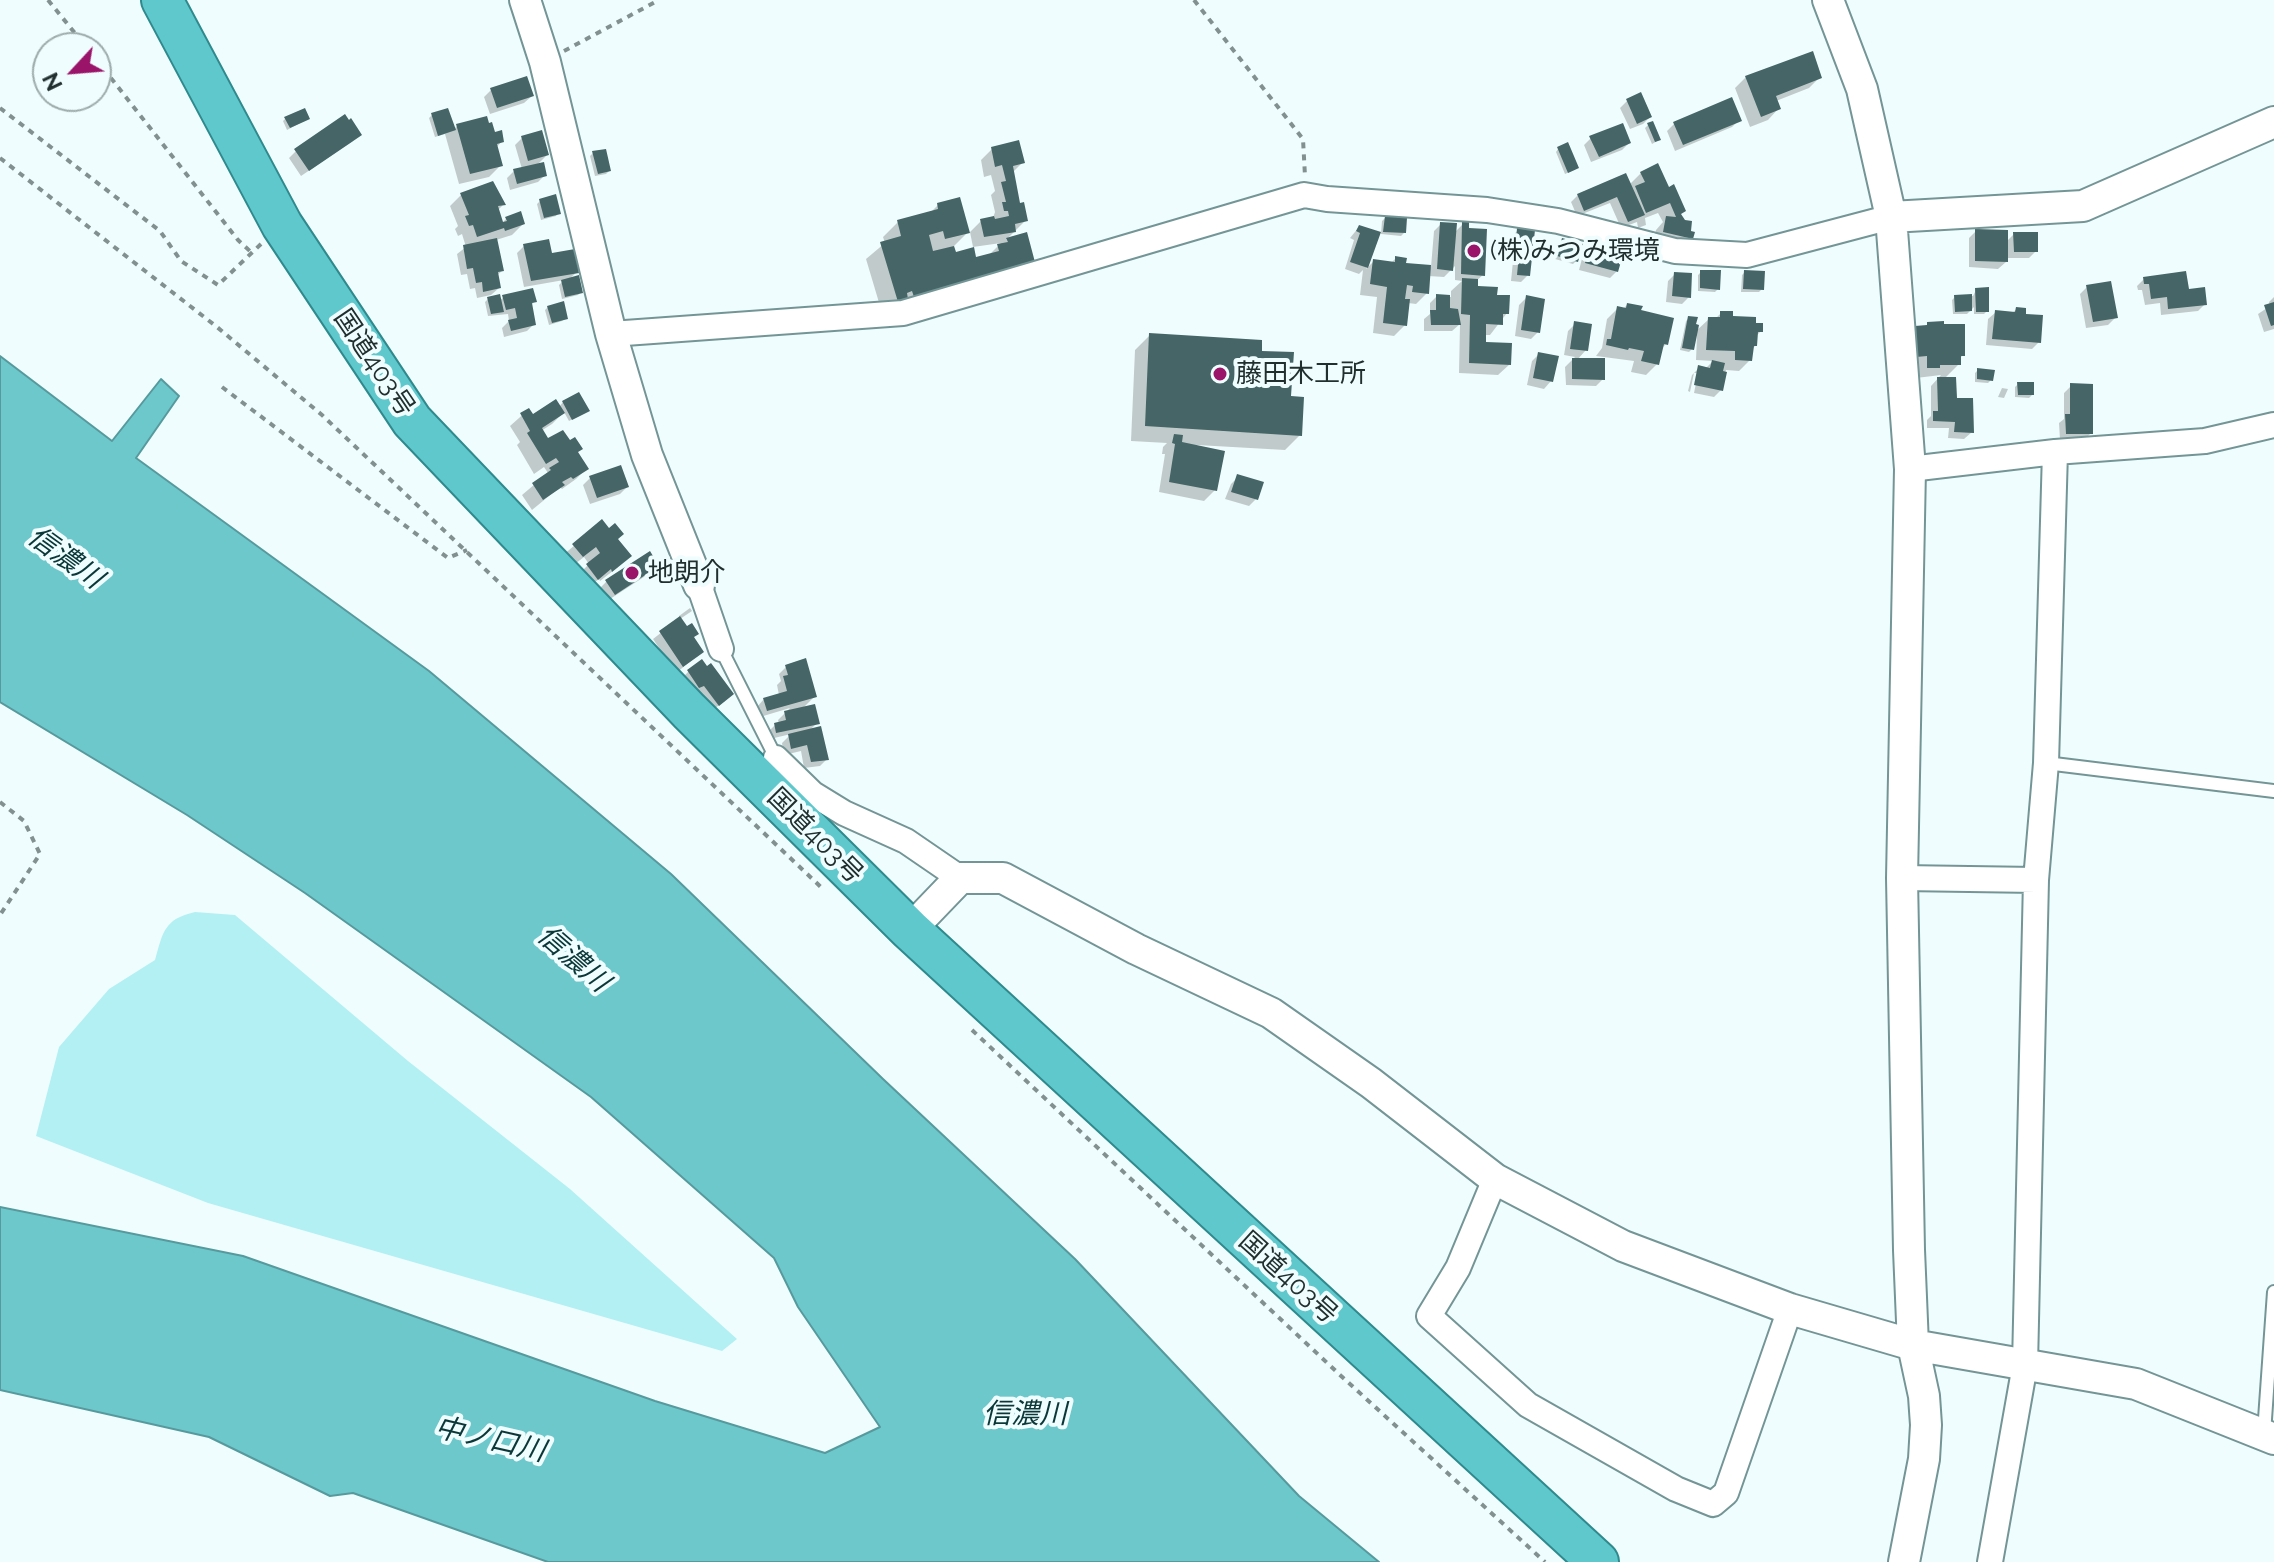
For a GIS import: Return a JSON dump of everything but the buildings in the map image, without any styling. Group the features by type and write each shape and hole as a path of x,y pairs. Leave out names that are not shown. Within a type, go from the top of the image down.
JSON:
{"highway":[{"name":"国道403号","path":"162,0 282,225 412,421 678,700 910,930 1598,1562"}],"street":[{"path":"525,0 545,62 611,334 647,455 721,649"},
{"path":"1828,0 1862,89 1891,217 1910,469 1902,878 1913,1345 1924,1396 1926,1425 1924,1459 1904,1562"},
{"path":"611,334 903,313 1304,195 1487,210 1558,221 1675,251 1747,255 1891,217 2083,206 2274,122"},
{"path":"1910,469 2055,452 2205,441 2274,425"},
{"path":"1990,1562 2025,1365 2036,880 2046,763 2055,452"},
{"path":"776,758 813,794 844,813 906,841 960,878 1003,878 1136,949 1271,1013 1371,1083 1495,1179 1623,1246 1790,1309 1913,1345 2136,1384 2269,1436"},
{"path":"910,930 960,878"},
{"path":"1902,878 2036,880"},
{"path":"1495,1179 1458,1268 1429,1316 1528,1405 1676,1489 1713,1504 1726,1493 1790,1309"}],"lane":[{"path":"721,649 776,758"},
{"path":"2046,763 2274,791"},
{"path":"2269,1436 2274,1292"}],"path":[{"path":"48,0 74,32"},
{"path":"545,62 659,0"},
{"path":"1194,0 1303,139 1304,195"},
{"path":"112,79 238,240 252,253"},
{"path":"0,108 160,231 181,261 218,285 282,225"},
{"path":"0,158 217,327 322,415 825,890"},
{"path":"222,387 448,558 467,550"},
{"path":"0,802 24,821 40,854 0,915"},
{"path":"964,1022 1351,1385 1545,1562"}],"shaded area":[{"path":"195,912 235,915 408,1061 570,1189 737,1339 722,1351 208,1203 36,1136 59,1047 109,989 155,960 163,934 171,923"}],"water":[{"name":"信濃川","path":"0,356 112,441 161,379 179,396 136,458 429,671 671,874 1075,1259 1299,1496 1379,1562 548,1562 353,1493 330,1496 209,1437 0,1390 0,1207 243,1256 655,1401 825,1453 880,1427 798,1307 774,1258 591,1097 305,893 187,815 0,702"}],"place":[{"name":"(株)みつみ環境","path":"1474,251"},
{"name":"藤田木工所","path":"1220,374"},
{"name":"地朗介","path":"632,573"}],"water label":[{"name":"中ノ口川","path":"490,1440"}]}
